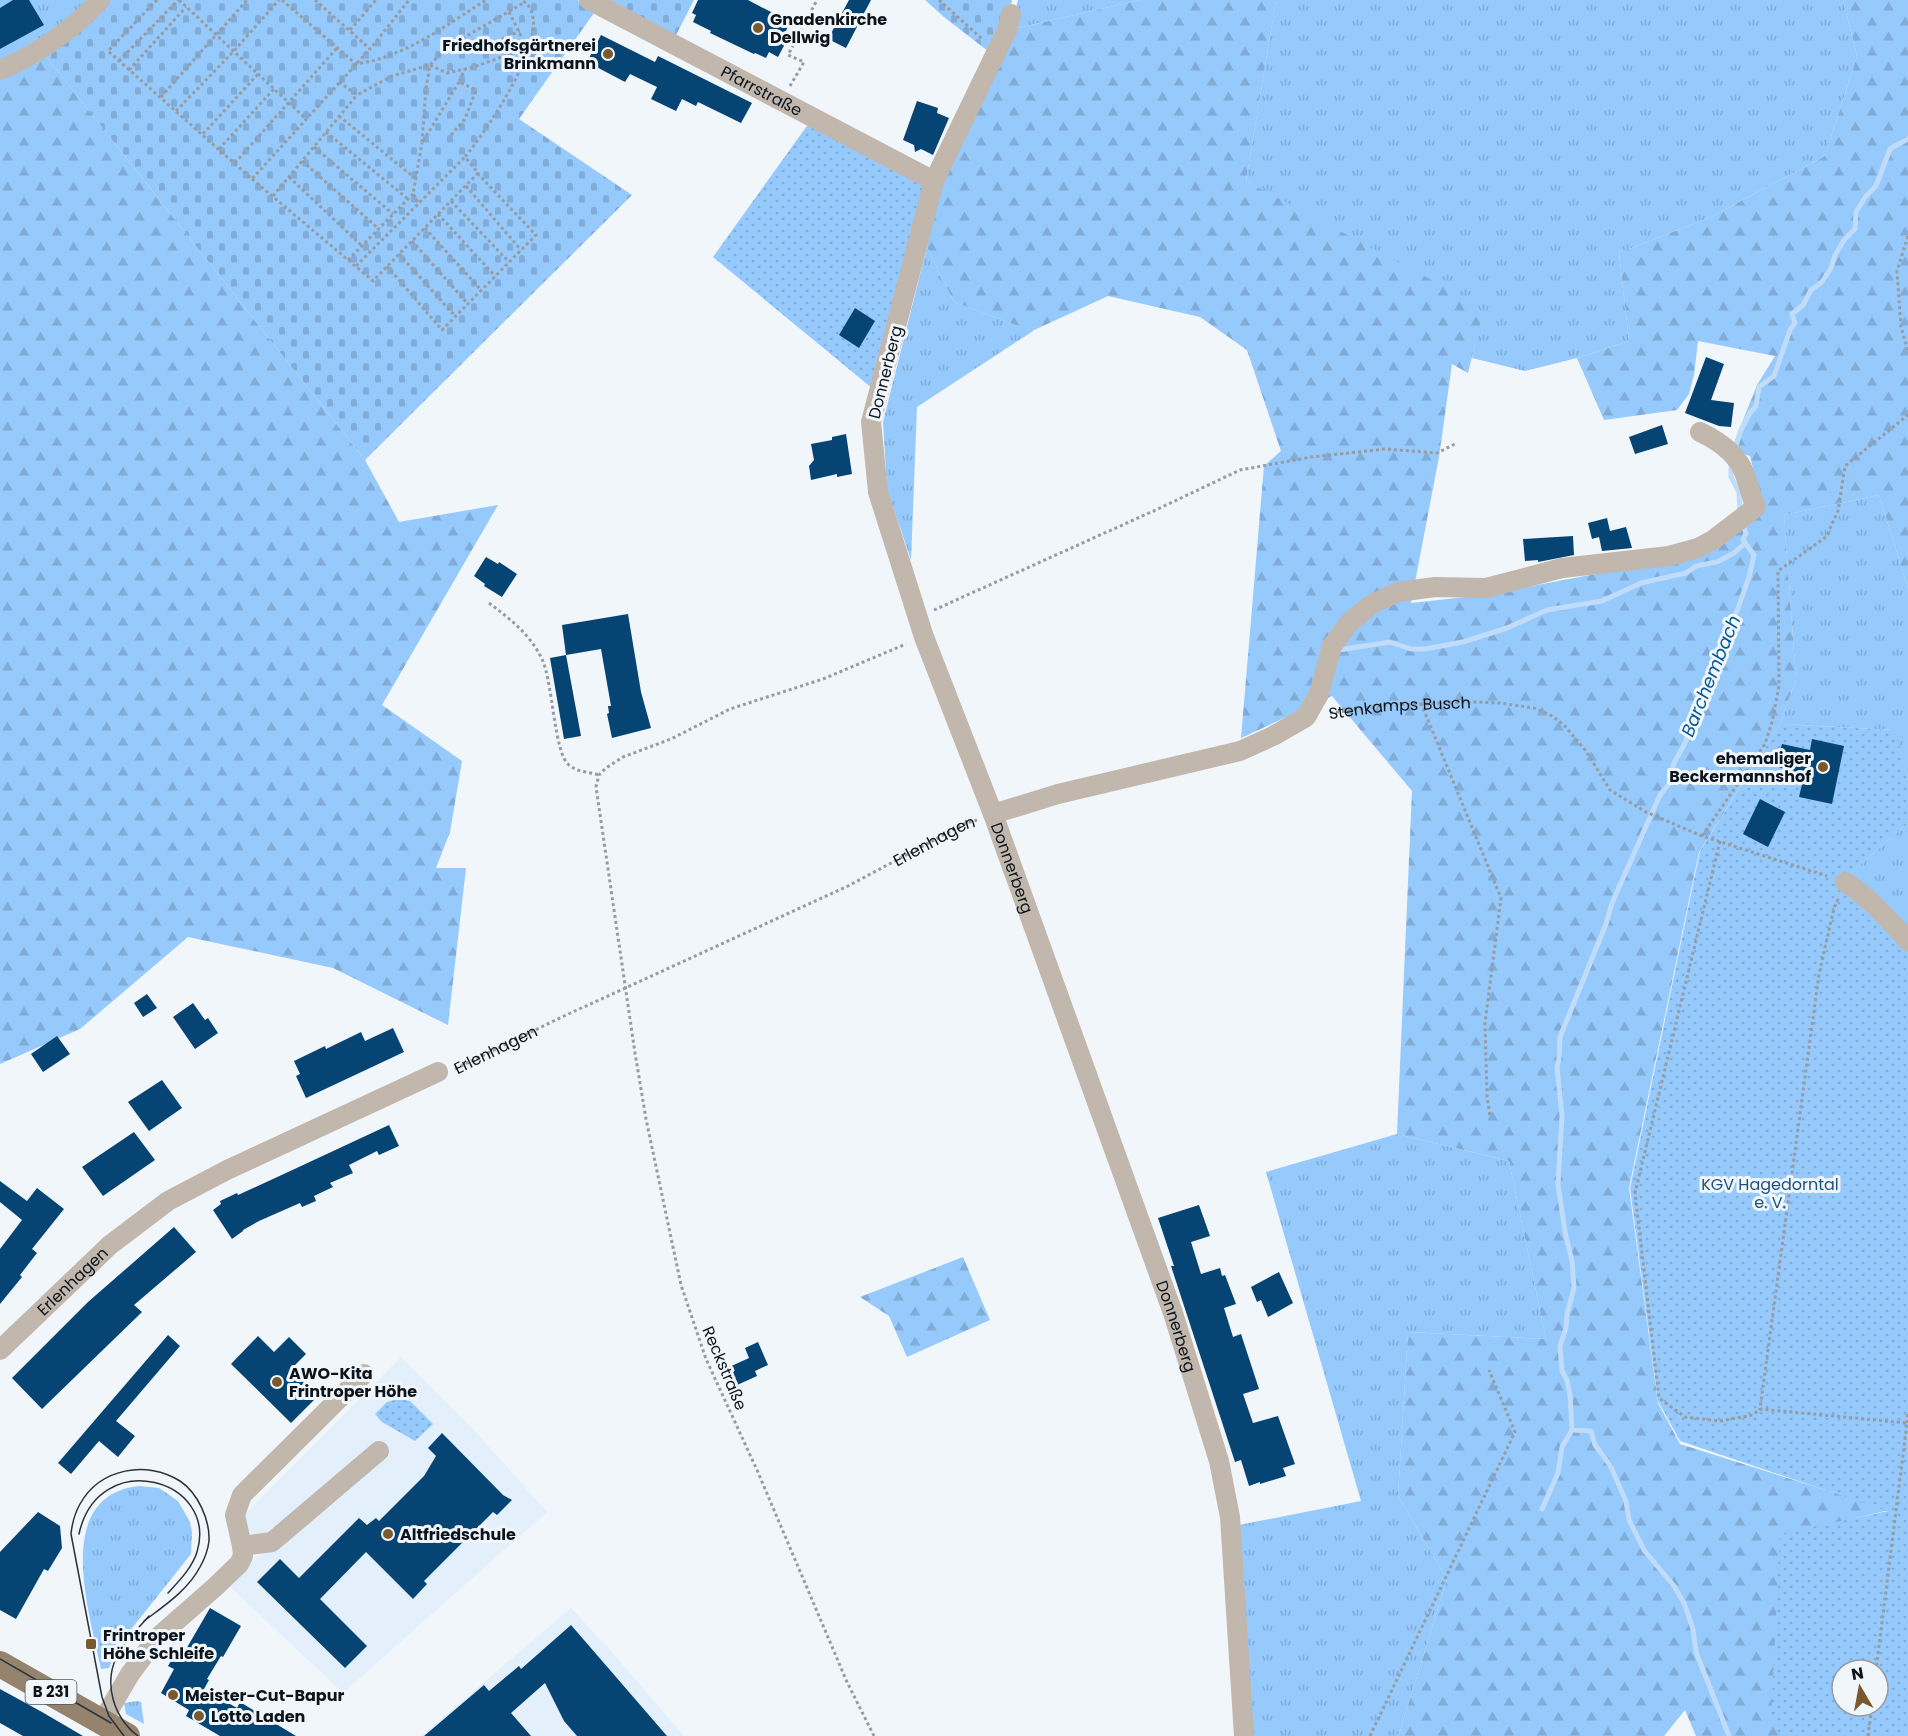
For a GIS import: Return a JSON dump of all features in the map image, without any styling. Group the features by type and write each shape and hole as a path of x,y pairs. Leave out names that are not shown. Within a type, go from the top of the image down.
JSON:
{"main road":[{"name":"B 231","path":"0,1664 127,1736"}],"street":[{"path":"0,70 31,55 58,38 81,20 100,0"},
{"name":"Pfarrstraße","path":"589,0 616,12 934,181"},
{"name":"Donnerberg","path":"1011,14 1008,28 934,181 871,422 878,492 924,637 993,814 1173,1313 1220,1461 1232,1539 1244,1736"},
{"path":"1306,717 1319,694 1332,646 1349,623 1372,604 1398,592 1435,588 1486,588 1562,568 1669,556 1698,548 1713,540 1756,507 1746,476 1737,458 1715,439 1700,432"},
{"name":"Stenkamps Busch","path":"993,814 1058,794 1240,751 1306,717"},
{"path":"1845,882 1876,906 1908,941"},
{"name":"Erlenhagen","path":"0,1350 110,1245 168,1201 228,1170 438,1072"},
{"path":"102,1722 130,1674 157,1638 239,1564 243,1556 236,1515 242,1495 364,1374"},
{"path":"242,1546 272,1542 379,1451"}],"path":[{"path":"157,0 108,51 252,179 373,281 478,173"},
{"path":"119,61 178,0 306,119"},
{"path":"160,98 247,0"},
{"path":"176,111 281,0 356,64"},
{"path":"315,0 370,49"},
{"path":"350,30 376,0"},
{"path":"252,179 370,49 409,0"},
{"path":"356,64 396,54 442,29 486,0"},
{"path":"782,101 804,62 788,55 817,0"},
{"path":"939,0 996,52"},
{"path":"273,196 357,95 392,75 430,65 446,48 509,12 523,1 535,17 531,43 510,92 480,139 465,157 356,267"},
{"path":"129,70 186,7"},
{"path":"509,12 526,46"},
{"path":"491,44 520,31"},
{"path":"430,65 447,73 510,54 531,43"},
{"path":"234,163 337,48"},
{"path":"348,260 413,194 422,143 430,65"},
{"path":"422,143 465,69"},
{"path":"202,135 258,74"},
{"path":"339,82 357,95"},
{"path":"452,135 465,119 476,90 459,82"},
{"path":"219,149 274,89"},
{"path":"339,116 416,179"},
{"path":"326,132 408,200"},
{"path":"314,147 393,214"},
{"path":"387,266 442,330 536,235 465,157"},
{"path":"302,161 379,228"},
{"path":"289,177 363,246"},
{"path":"466,186 521,250"},
{"path":"413,194 419,202"},
{"path":"451,201 509,262"},
{"path":"438,214 495,276"},
{"path":"425,228 481,290"},
{"path":"1908,236 1897,271 1901,327 1908,351"},
{"path":"412,241 468,304"},
{"path":"399,254 455,316"},
{"path":"1702,836 1765,744 1772,722 1779,686 1778,571 1826,537 1838,511 1845,466 1908,415"},
{"path":"918,617 1240,470 1312,457 1385,449 1437,453 1455,444"},
{"path":"489,603 517,623 543,661 551,691 557,738 563,760 577,770 600,775 606,768 623,757 671,739 730,709 823,679 924,637"},
{"path":"1421,703 1501,898 1485,1023 1487,1096 1490,1116"},
{"name":"Stenkamps Busch","path":"1306,717 1361,708 1421,703 1500,703 1534,708 1564,724 1575,736 1610,790 1646,812 1702,836 1845,882"},
{"name":"Reckstraße","path":"600,775 596,786 646,1119 673,1252 691,1317 706,1359 757,1470 847,1682 874,1736"},
{"name":"Erlenhagen","path":"438,1072 452,1071 625,988 848,886 966,823 993,814"},
{"path":"1720,841 1635,1193 1659,1398 1685,1417 1720,1421 1753,1416 1760,1409 1820,974 1834,908 1845,882"},
{"path":"1370,1736 1515,1432 1489,1370"},
{"path":"1760,1409 1906,1423"},
{"path":"1877,1658 1908,1411"},
{"path":"1868,1736 1870,1718"}],"shaded area":[{"name":"Altfriedschule","path":"401,1357 472,1428 547,1512 343,1693 227,1584 267,1548 238,1521"},
{"path":"571,1608 684,1736 421,1736"}],"green space":[{"path":"0,0 97,0 37,45 0,60"},
{"path":"97,0 577,0 596,10 519,119 632,195 365,460 37,45"},
{"path":"593,0 694,0 673,41"},
{"path":"925,0 1012,0 1006,26 993,55 944,17"},
{"path":"1018,0 1140,0 1010,30"},
{"path":"1140,0 1276,0 1246,181 1441,285 1483,312 1468,373 1452,364 1439,457 1411,603 1485,595 1643,565 1763,509 1750,456 1731,450 1757,385 1775,356 1698,341 1689,394 1677,410 1604,420 1577,358 1629,341 1619,253 1711,217 1825,156 1857,56 1843,0 1908,0 1908,588 1879,495 1784,515 1796,679 1780,724 1699,852 1629,1188 1658,1403 1680,1444 1889,1510 1781,1536 1780,1736 1696,1736 1685,1710 1664,1736 1396,1736 1400,1731 1447,1579 1398,1496 1408,1332 1546,1339 1509,1161 1397,1134 1412,791 1332,696 1241,738 1264,466 1281,451 1247,350 1200,317 1108,296 1032,331 954,302 927,247 936,183 1010,30"},
{"path":"1276,0 1843,0 1857,56 1825,156 1711,217 1619,253 1629,341 1577,358 1525,371 1472,358 1482,312 1246,181"},
{"path":"37,45 365,460 399,522 498,505 382,705 462,761 450,832 436,868 466,868 448,1025 333,968 188,937 80,1029 0,1064 0,60"},
{"path":"809,123 930,184 878,393 713,257"},
{"path":"927,247 954,302 1033,331 917,407 911,560 887,489 883,422"},
{"path":"1879,495 1908,588 1908,781 1894,730 1780,724 1796,679 1784,515"},
{"name":"KGV Hagedorntal e. V.","path":"1780,724 1895,730 1908,781 1908,823 1841,881 1908,947 1908,1736 1780,1736 1771,1719 1780,1534 1888,1511 1680,1441 1658,1401 1630,1188 1700,851"},
{"path":"1908,823 1908,947 1841,881"},
{"path":"1397,1134 1509,1161 1546,1339 1408,1332 1398,1496 1447,1579 1400,1731 1396,1736 1244,1736 1234,1526 1361,1501 1266,1172"},
{"path":"963,1257 990,1320 907,1357 889,1316 860,1297"},
{"path":"398,1399 410,1401 433,1424 415,1441 382,1422 375,1414 387,1402"},
{"path":"139,1486 159,1488 178,1501 190,1522 191,1554 117,1647 109,1668 101,1669 85,1590 83,1561 85,1534 94,1511 112,1494"},
{"path":"141,1702 144,1724 126,1714 124,1703"}],"building":[{"path":"13,0 29,0 44,25 0,49 0,8"},
{"name":"Gnadenkirche Dellwig","path":"698,0 748,0 790,22 785,33 786,42 778,57 769,52 766,58 754,54 710,33 711,31 693,22 696,15 692,13"},
{"path":"849,0 871,0 846,48 828,39"},
{"path":"601,35 655,62 658,56 752,103 741,123 698,102 696,106 682,99 676,111 651,99 657,87 630,74 625,82 587,62"},
{"path":"917,101 938,108 937,113 949,118 933,155 921,149 915,152 914,145 903,140"},
{"path":"855,308 875,321 859,348 839,335"},
{"path":"1706,357 1724,364 1711,400 1734,403 1731,427 1719,426 1685,413"},
{"path":"1662,425 1668,444 1635,454 1629,437"},
{"path":"846,434 852,474 837,477 837,474 811,480 809,466 814,460 811,444 832,440 832,437"},
{"path":"1607,518 1610,531 1626,527 1632,548 1602,551 1599,537 1592,539 1588,523"},
{"path":"1573,536 1574,555 1538,562 1538,560 1525,561 1523,539"},
{"path":"486,557 498,564 499,562 517,574 502,597 484,586 485,584 474,576"},
{"path":"628,614 641,692 651,728 612,738 607,714 609,713 608,706 611,706 601,649 566,655 562,625"},
{"path":"566,655 581,736 564,739 550,658"},
{"name":"ehemaliger Beckermannshof","path":"1812,739 1844,746 1832,804 1799,797 1804,776 1776,766 1782,744 1810,750"},
{"path":"1760,799 1785,812 1768,847 1743,834"},
{"path":"147,994 157,1008 143,1017 134,1003"},
{"path":"193,1003 205,1020 208,1018 218,1033 195,1049 173,1017"},
{"path":"393,1028 404,1052 306,1098 296,1076 300,1074 294,1061 361,1032 365,1041"},
{"path":"57,1036 70,1054 43,1072 31,1054"},
{"path":"162,1080 182,1108 149,1131 128,1102"},
{"path":"389,1125 399,1146 379,1155 377,1151 349,1165 353,1173 330,1183 333,1187 314,1196 316,1201 302,1207 300,1203 259,1221 232,1239 213,1210 221,1204 220,1201 237,1193 238,1195"},
{"path":"134,1132 155,1160 103,1196 82,1167"},
{"path":"0,1181 27,1201 37,1188 64,1209 32,1249 37,1253 20,1275 22,1277 0,1304 0,1249 22,1220 0,1202"},
{"path":"1199,1205 1210,1236 1191,1242 1201,1274 1220,1268 1236,1304 1224,1308 1233,1337 1241,1334 1259,1389 1243,1394 1253,1423 1278,1416 1295,1464 1283,1468 1286,1476 1260,1484 1260,1482 1249,1486 1241,1460 1235,1462 1171,1266 1174,1266 1158,1218"},
{"path":"174,1227 196,1252 134,1305 142,1312 42,1409 12,1378 88,1302"},
{"path":"1279,1272 1293,1303 1268,1317 1261,1300 1257,1302 1251,1287"},
{"path":"168,1335 180,1346 116,1421 135,1436 118,1457 99,1441 71,1474 58,1463"},
{"name":"AWO-Kita Frintroper Höhe","path":"258,1336 274,1352 289,1337 306,1354 291,1369 318,1396 291,1423 231,1364"},
{"path":"758,1342 768,1365 755,1371 757,1376 735,1386 727,1368 749,1358 745,1348"},
{"path":"442,1433 503,1495 512,1500 497,1515 493,1512 424,1581 427,1584 413,1599 366,1552 320,1599 367,1646 345,1668 257,1582 280,1559 299,1578 359,1518 367,1525 376,1518 379,1521 424,1476 436,1456 428,1448"},
{"path":"38,1512 60,1526 62,1548 48,1571 44,1569 16,1619 0,1610 0,1552"},
{"path":"210,1608 241,1626 207,1679 209,1680 204,1689 237,1708 240,1702 296,1736 220,1736 186,1716 189,1710 161,1693 174,1669 168,1666 179,1647 185,1651"},
{"path":"571,1625 667,1736 577,1736 564,1721 545,1683 511,1713 531,1736 424,1736 484,1685 489,1691 519,1666 521,1669"},
{"path":"0,1689 83,1736 23,1736 0,1723"}],"waterway":[{"name":"Barchembach","path":"1735,449 1741,430 1756,406 1759,387 1774,376 1790,330 1795,323 1792,314 1803,305 1811,290 1822,282 1844,240 1855,229 1856,212 1866,196 1876,186 1890,149 1908,139"},
{"name":"Barchembach","path":"1731,461 1731,477 1739,492 1740,512"},
{"name":"Barchembach","path":"1729,1736 1696,1652 1693,1629 1684,1603 1674,1586 1644,1550 1629,1520 1626,1501 1610,1465 1595,1445 1591,1431 1572,1430 1570,1395 1567,1380 1562,1371 1560,1346 1574,1288 1572,1261 1558,1184 1562,1116 1557,1067 1560,1037 1606,924 1612,903 1660,795 1673,779 1673,765 1690,729 1700,715 1701,709 1698,703 1704,685 1711,678 1713,668 1720,659 1749,577 1754,555 1743,540 1746,533 1743,524"},
{"path":"1339,650 1390,642 1411,649 1425,649 1463,642 1507,628 1547,610 1602,601 1641,583 1686,573 1696,566 1717,562 1734,553 1745,543"},
{"name":"Barchembach","path":"1542,1509 1558,1473 1562,1447 1572,1430"}],"tram line":[{"path":"124,1736 109,1716 102,1697 71,1534 77,1511 89,1492 99,1482 125,1471 153,1471 167,1474 180,1481 192,1492 202,1508 209,1533 207,1551 195,1575 175,1597 144,1621"},
{"path":"79,1534 90,1506 109,1489 130,1482 153,1482 174,1491 191,1506 199,1526 195,1558 185,1574 168,1593"},
{"path":"138,1736 130,1729 117,1710 113,1700 111,1678 120,1651 149,1616"},
{"path":"0,1659 111,1723"}],"place":[{"name":"Gnadenkirche Dellwig","path":"758,28"},
{"name":"Friedhofsgärtnerei Brinkmann","path":"608,54"},
{"name":"ehemaliger Beckermannshof","path":"1823,767"},
{"name":"AWO-Kita Frintroper Höhe","path":"277,1382"},
{"name":"Altfriedschule","path":"388,1534"},
{"name":"Frintroper Höhe Schleife","path":"91,1644"},
{"name":"Meister-Cut-Bapur","path":"173,1695"},
{"name":"Lotto Laden","path":"199,1716"}]}
